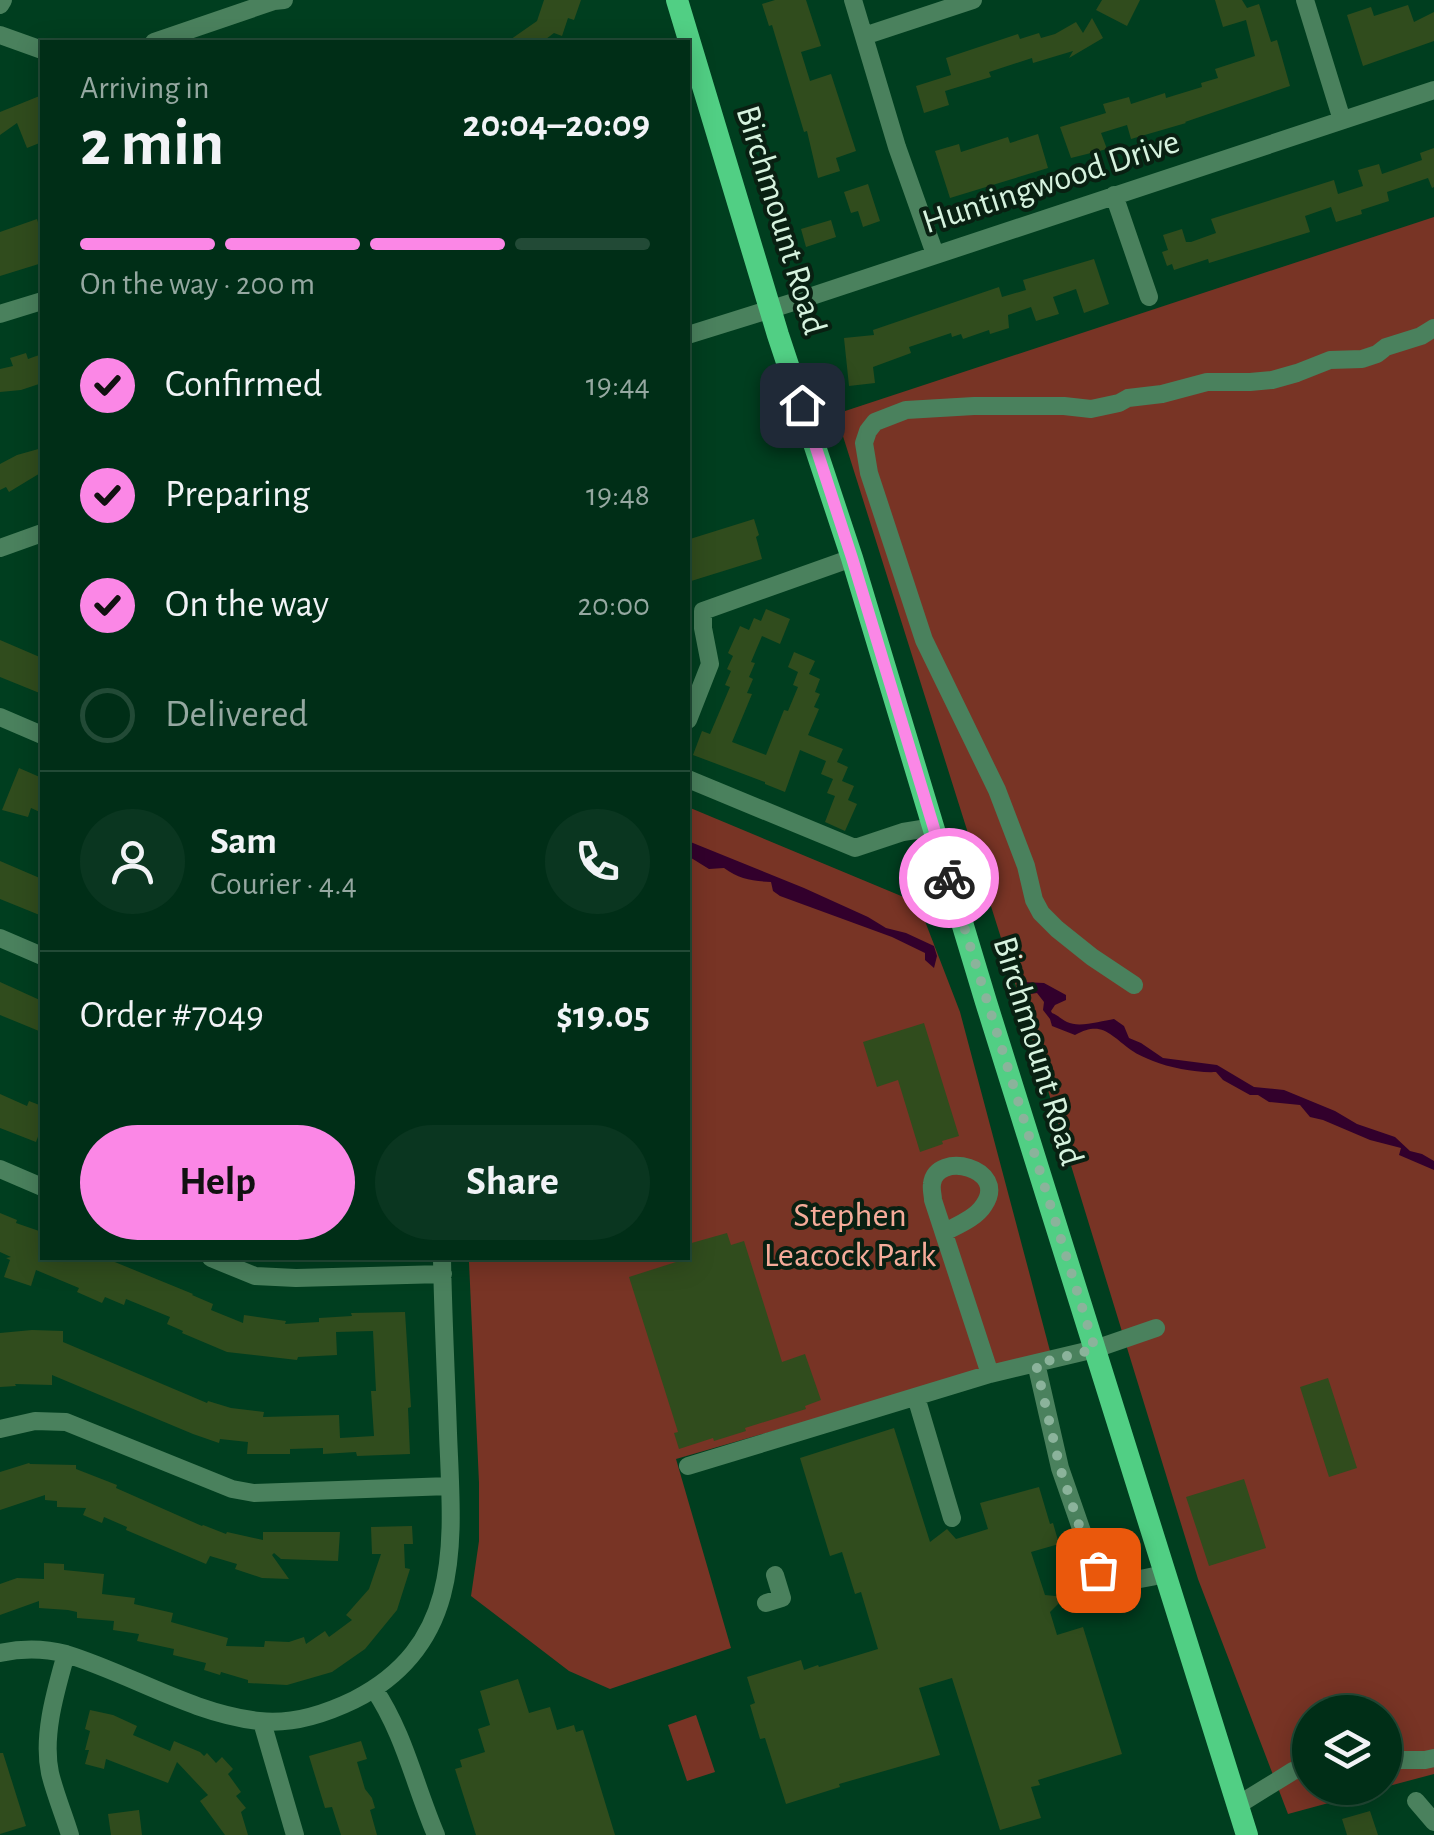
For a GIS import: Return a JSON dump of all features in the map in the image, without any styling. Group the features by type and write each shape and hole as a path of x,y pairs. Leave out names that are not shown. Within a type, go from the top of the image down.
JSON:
{"main road":[{"name":"Birchmount Road","path":"676,0 688,40"},
{"name":"Birchmount Road","path":"690,46 1247,1835"}],"street":[{"path":"160,40 284,0"},
{"path":"853,0 897,147 935,254"},
{"path":"864,36 973,0"},
{"path":"1305,0 1342,120"},
{"path":"0,34 40,49"},
{"name":"Huntingwood Drive","path":"690,334 1434,90"},
{"path":"1114,195 1149,296"},
{"path":"0,314 40,302"},
{"path":"1134,985 1057,929 1034,900 1026,866 997,790 924,640 869,472 864,443 868,431 875,422 906,410 1006,406 1092,409 1207,382 1272,380 1330,360 1377,354 1386,346 1434,328"},
{"path":"0,548 40,534"},
{"path":"690,712 710,664 703,610 852,558"},
{"path":"0,717 40,733"},
{"path":"690,780 855,848 903,832 934,827"},
{"path":"0,938 40,955"},
{"path":"0,1169 40,1186"},
{"path":"945,1232 990,1374"},
{"path":"0,1653 32,1649 66,1654 194,1705 238,1719 282,1723 341,1706 374,1689 419,1646 437,1613 449,1566 443,1266 296,1278 255,1276 217,1260"},
{"path":"688,1466 1156,1328"},
{"path":"1036,1364 1060,1468 1093,1563 1114,1581 1165,1574"},
{"path":"916,1397 952,1518"},
{"path":"0,1429 35,1421 66,1422 232,1489 254,1493 450,1486"},
{"path":"766,1603 782,1598 774,1575"},
{"path":"66,1654 48,1750 50,1774 70,1835"},
{"path":"374,1689 398,1732 436,1835"},
{"path":"262,1722 296,1835"},
{"path":"1402,1760 1434,1758"},
{"path":"1238,1806 1292,1772"},
{"path":"1416,1800 1434,1822"}],"green space":[{"path":"1434,217 1434,1774 1402,1782 1402,1695 1292,1695 1292,1805 1321,1805 1288,1814 1198,1579 836,414"},
{"name":"Stephen Leacock Park","path":"690,808 918,903 960,1012 1050,1351 676,1459 731,1648 610,1689 569,1671 471,1596 479,1541 479,1483 469,1262 690,1260"},
{"path":"696,1715 715,1772 687,1781 668,1725"}],"shaded area":[{"path":"690,842 934,946 934,968 925,960 925,953 780,896 773,891 771,882 746,879 724,868 709,869 690,857"},
{"path":"1023,982 1044,983 1066,995 1066,1000 1051,1011 1067,1022 1084,1024 1114,1019 1124,1026 1129,1038 1163,1058 1217,1065 1254,1087 1284,1090 1335,1111 1357,1124 1395,1137 1410,1151 1434,1161 1434,1170 1399,1155 1401,1148 1310,1117 1300,1105 1269,1102 1250,1095 1216,1072 1160,1064 1099,1029 1075,1035 1052,1026 1037,993 1018,996"}],"building":[{"path":"544,0 581,0 574,20 568,18 562,36 554,33 545,40 510,40 537,21"},
{"path":"806,0 821,46 801,52 810,81 831,74 856,151 836,158 840,171 818,178 807,131 804,132 762,4"},
{"path":"1102,0 1140,0 1127,26 1096,10"},
{"path":"1215,0 1242,0 1247,8 1259,4 1271,42 1277,40 1290,86 1131,139 1127,125 1101,133 1107,149 1071,158 1060,127 1106,113 1103,104 1129,97 1131,104 1165,93 1166,98 1202,87 1201,83 1218,78 1215,69 1255,56 1246,20 1223,27"},
{"path":"1408,5 1414,22 1434,12 1434,41 1363,66 1347,15 1371,7 1374,16"},
{"path":"1092,18 1103,38 1069,58 1073,51 1033,63 1032,58 989,72 991,77 945,91 949,105 924,113 916,86 951,75 946,58 1018,34 1020,39 1039,33 1041,38 1076,22 1083,33"},
{"path":"40,96 40,143 27,148 17,123 0,135 0,112"},
{"path":"1038,134 1048,168 950,198 935,151 959,144 961,152 1008,137 1010,143"},
{"path":"1434,148 1432,188 1428,178 1387,192 1389,201 1361,210 1362,214 1336,222 1331,207 1305,216 1310,232 1209,263 1208,259 1174,270 1172,264 1167,266 1162,252 1168,250 1163,235 1182,229 1186,242 1191,242 1216,233 1211,219 1334,180 1338,194 1363,186 1358,170 1379,164 1382,174 1422,160 1420,153"},
{"path":"868,184 880,221 863,227 858,211 851,213 844,192"},
{"path":"37,219 40,264 0,276 0,232"},
{"path":"831,220 836,237 806,247 801,229"},
{"path":"1094,259 1109,304 1084,313 1076,289 1053,297 1059,314 1036,321 1031,307 1008,315 1009,328 963,339 961,334 952,337 951,333 909,347 911,353 873,367 875,383 849,386 844,338 874,335 873,330 999,287 1002,297 1026,290 1023,280"},
{"path":"26,353 28,359 40,355 40,384 0,392 0,369 13,366 10,358"},
{"path":"40,449 40,473 9,492 6,487 0,490 0,464"},
{"path":"754,519 762,559 690,581 690,539"},
{"path":"766,609 790,619 780,644 762,636 751,662 755,663 749,677 753,679 747,693 752,694 732,742 766,755 798,687 793,685 798,672 788,667 794,652 815,661 809,674 820,679 815,692 820,694 814,707 819,709 808,735 843,749 837,762 848,767 842,781 854,786 848,800 857,804 845,831 825,822 835,796 827,793 833,779 821,774 826,761 800,750 785,792 693,755 702,731 710,734 730,687 725,685 733,656 728,653 740,626 749,630 754,618 761,621"},
{"path":"0,640 40,657 40,693 0,677"},
{"path":"19,768 40,777 40,812 31,808 28,817 2,810"},
{"path":"0,861 40,878 40,915 0,899"},
{"path":"0,982 40,1000 39,1031 0,1015"},
{"path":"924,1023 959,1136 920,1152 898,1080 877,1087 863,1042"},
{"path":"0,1094 27,1106 29,1101 40,1105 40,1135 36,1142 0,1128"},
{"path":"0,1213 40,1231 40,1260 110,1260 193,1294 213,1304 211,1310 243,1323 244,1315 286,1321 285,1324 319,1322 319,1318 352,1316 351,1313 405,1312 410,1454 323,1454 323,1448 290,1449 290,1454 247,1454 248,1442 220,1439 219,1443 52,1375 52,1385 0,1387 0,1333 63,1331 63,1342 207,1403 264,1412 263,1417 339,1415 340,1438 374,1436 373,1331 336,1332 337,1355 297,1360 227,1352 167,1324 170,1317 126,1299 124,1305 105,1297 102,1303 77,1292 79,1288 36,1270 31,1286 4,1277 10,1260 6,1258 11,1257 0,1252"},
{"path":"727,1233 731,1245 744,1241 782,1362 805,1354 821,1400 805,1406 806,1409 745,1428 746,1431 679,1449 674,1433 678,1432 629,1277 676,1260 690,1260 690,1243"},
{"path":"1328,1378 1357,1468 1329,1477 1300,1387"},
{"path":"894,1428 930,1542 947,1529 956,1539 988,1529 980,1503 1039,1487 1050,1524 1053,1523 1059,1544 1031,1552 1045,1595 1065,1597 1050,1612 1057,1635 1083,1627 1122,1754 1038,1780 1040,1785 1031,1787 1041,1818 1000,1830 952,1678 919,1688 940,1755 839,1784 840,1787 786,1804 765,1738 760,1739 747,1677 801,1660 804,1670 878,1649 861,1592 855,1594 842,1552 830,1556 800,1458"},
{"path":"29,1463 76,1465 76,1469 117,1485 116,1488 226,1534 263,1540 263,1532 340,1532 338,1561 281,1559 274,1553 289,1579 262,1578 235,1569 237,1564 210,1556 206,1564 104,1517 102,1523 83,1515 86,1508 57,1507 57,1501 45,1500 45,1495 0,1510 0,1472"},
{"path":"1244,1479 1266,1548 1209,1566 1186,1497"},
{"path":"412,1526 413,1544 404,1544 405,1568 410,1569 397,1610 365,1649 332,1672 287,1685 248,1683 204,1670 206,1663 173,1655 174,1649 137,1641 139,1634 113,1630 114,1621 77,1618 77,1612 39,1608 39,1601 0,1615 0,1584 17,1578 44,1579 44,1563 64,1564 64,1570 104,1574 102,1594 135,1598 134,1604 173,1613 171,1622 228,1638 226,1646 264,1647 265,1641 289,1642 304,1637 306,1644 325,1631 329,1637 352,1620 346,1615 369,1589 381,1554 372,1554 371,1527"},
{"path":"518,1679 529,1713 550,1707 557,1730 574,1725 576,1732 583,1730 615,1835 476,1835 455,1769 462,1767 460,1760 485,1752 478,1729 490,1725 480,1691"},
{"path":"90,1710 137,1726 133,1735 170,1751 174,1741 204,1756 207,1753 216,1763 222,1757 233,1769 228,1774 241,1792 236,1796 246,1808 241,1812 248,1835 225,1835 200,1801 208,1795 177,1762 168,1783 106,1759 104,1769 85,1764 90,1731 85,1729"},
{"path":"361,1741 367,1759 357,1762 375,1808 370,1810 377,1835 341,1835 332,1807 325,1808 309,1756"},
{"path":"0,1753 26,1826 0,1834"},
{"path":"139,1810 142,1835 111,1835 108,1814"},
{"path":"1370,1811 1378,1835 1347,1835 1342,1819"}],"way so far":[{"path":"949,878 1095,1349 1036,1364 1060,1468 1088,1552 1098,1570"}],"route":[{"path":"802,405 949,878"}]}
